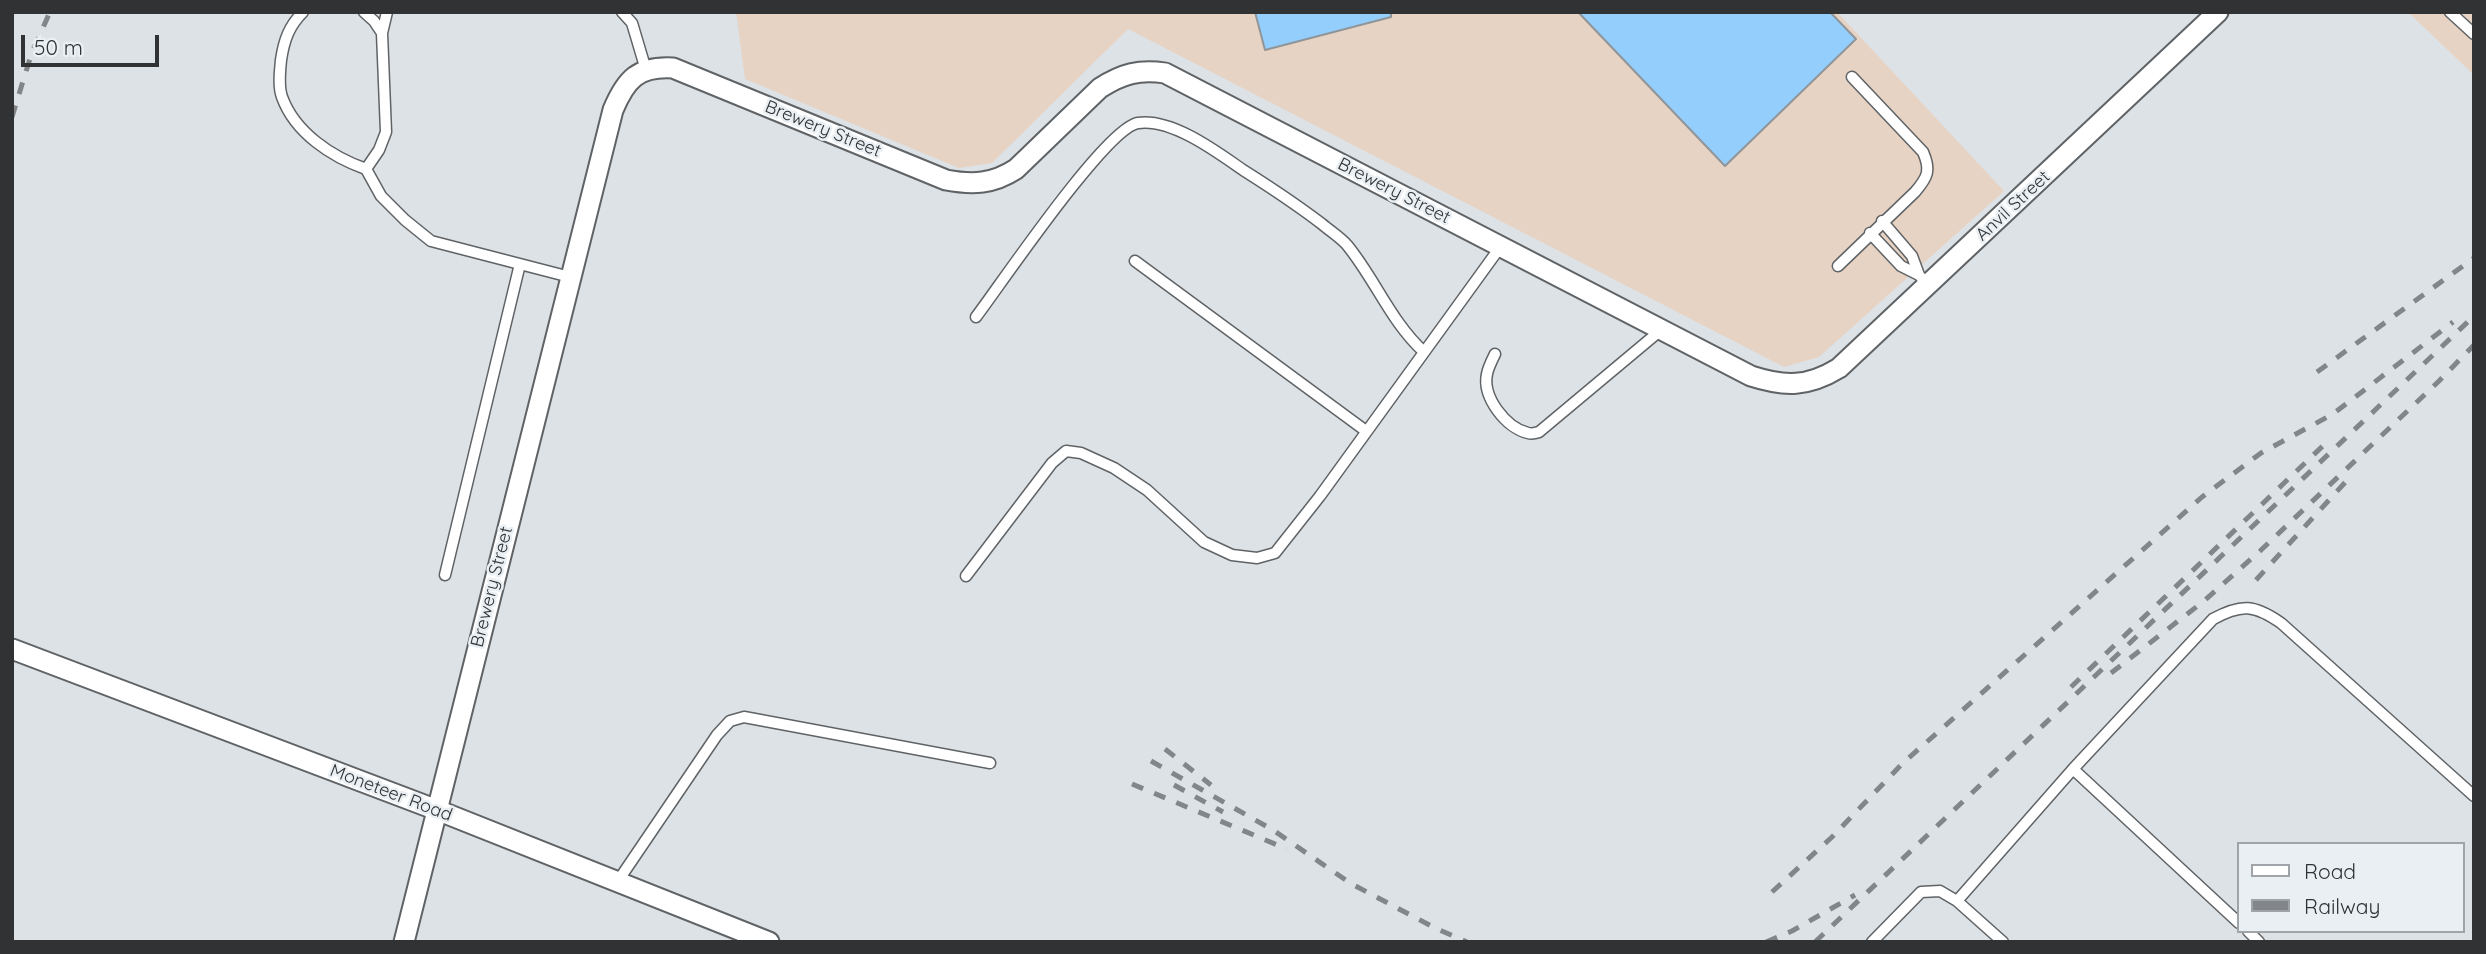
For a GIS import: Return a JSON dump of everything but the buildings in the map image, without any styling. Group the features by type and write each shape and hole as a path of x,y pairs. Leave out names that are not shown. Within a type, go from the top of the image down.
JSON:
{"street":[{"name":"Anvil Street","path":"1798,384 1820,380 1839,368 1923,280 2218,12"},
{"name":"Brewery Street","path":"404,942 613,110 626,85 634,76 646,70 658,67 673,68 946,180 965,184 994,180 1016,169 1100,88 1115,79 1130,72 1147,70 1165,73 1751,376 1772,383 1798,384"},
{"name":"Moneteer Road","path":"12,649 436,810 769,942"}],"lane":[{"path":"303,12 289,26 282,50 281,96 293,118 308,135 344,161 366,169 382,196 405,220 431,241 570,277"},
{"path":"365,12 382,33"},
{"path":"366,169 379,150 386,132 382,33 387,12"},
{"path":"2450,12 2474,34"},
{"path":"624,13 632,23 646,70"},
{"path":"1838,266 1926,179 1929,164 1923,152 1852,77"},
{"path":"976,317 1071,189 1119,133 1137,123 1165,125 1209,147 1296,205 1345,242 1365,268 1400,328 1424,352"},
{"path":"1882,222 1912,256 1923,280"},
{"path":"1870,233 1901,266 1923,280"},
{"path":"966,576 1052,463 1066,450 1082,453 1114,468 1147,489 1204,542 1232,555 1257,558 1275,553 1320,496 1501,246"},
{"path":"1135,261 1366,431"},
{"path":"445,575 520,264"},
{"path":"1495,354 1486,376 1488,393 1501,415 1514,425 1528,433 1539,432 1661,330"},
{"path":"1958,901 2073,769 2213,619 2233,608 2265,612 2281,624 2474,796"},
{"path":"618,881 717,735 730,721 744,718 990,763"},
{"path":"2073,769 2238,922"},
{"path":"1872,942 1921,892 1940,891 1958,901 2003,942"}],"shaded area":[{"path":"736,12 1837,12 2004,191 1819,357 1784,367 1128,29 992,163 959,168 745,79"},
{"path":"2408,12 2474,12 2474,75"}],"railway":[{"path":"12,117 32,52 50,12"},
{"path":"2317,372 2474,258"},
{"path":"1815,942 2474,316"},
{"path":"1772,892 1832,837 1902,764 2202,497 2261,453 2333,414 2453,322"},
{"path":"2111,673 2204,601 2260,551 2474,345"},
{"path":"2071,687 2329,440"},
{"path":"2256,580 2351,476"},
{"path":"1165,749 1211,785"},
{"path":"1151,761 1273,830 1350,883 1467,942"},
{"path":"1132,784 1287,849"},
{"path":"1174,785 1223,812"},
{"path":"1766,942 1792,931 1855,895"}]}
